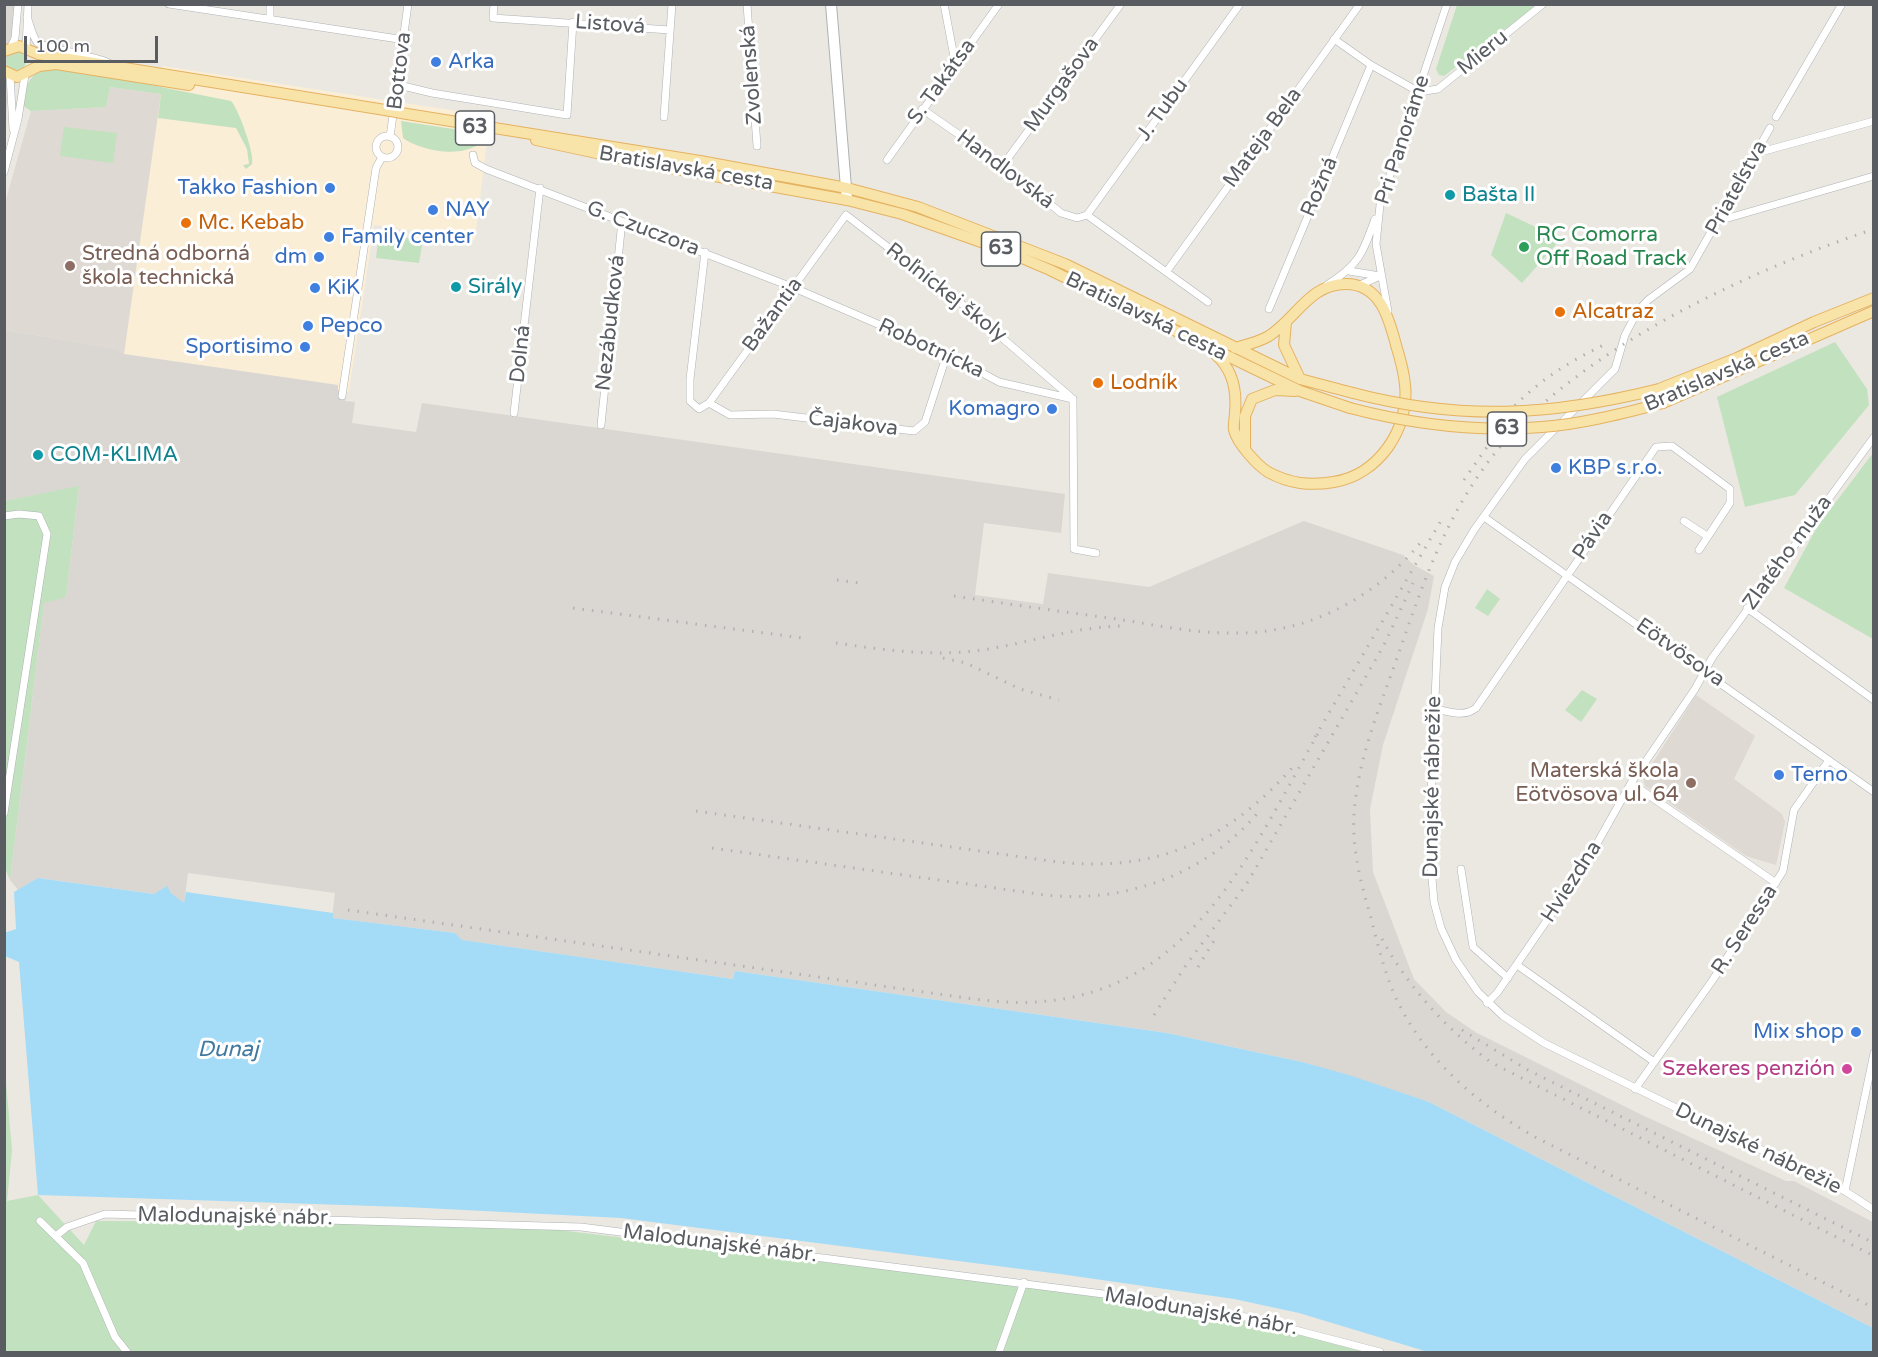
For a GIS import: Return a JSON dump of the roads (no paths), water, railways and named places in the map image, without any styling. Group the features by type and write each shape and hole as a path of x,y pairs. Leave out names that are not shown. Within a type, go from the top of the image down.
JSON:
{"main road":[{"path":"831,4 847,200"},
{"name":"Bratislavská cesta","path":"6,49 27,50 250,90 643,151 847,188 918,207 1009,240 1119,289 1235,348 1300,385 1431,407 1510,413 1580,406 1659,389 1737,358 1814,322 1874,298"},
{"path":"27,50 32,60 27,72"},
{"name":"Bratislavská cesta","path":"7,73 27,72 56,64 165,83 250,90"},
{"name":"Bratislavská cesta","path":"407,114 643,163 847,200 902,214 1001,249 1099,292 1207,347 1350,408 1429,422 1510,429 1581,422 1663,403 1874,311"},
{"path":"1207,347 1226,364 1233,380 1237,396 1234,431 1245,448 1263,468 1278,477 1303,484 1348,478 1379,459 1395,435 1405,397 1400,359 1388,313 1372,294 1358,286 1337,285 1316,291 1269,336 1235,348"},
{"path":"1245,448 1245,416 1252,399 1275,390 1300,385 1284,345 1286,322"}],"street":[{"path":"6,49 15,38 18,4"},
{"path":"27,4 27,50"},
{"path":"169,4 405,40"},
{"path":"270,4 270,19"},
{"name":"Bottova","path":"390,137 399,85 408,4"},
{"name":"Listová","path":"494,4 493,18 670,30"},
{"path":"664,117 672,4"},
{"name":"Zvolenská","path":"747,4 757,146"},
{"path":"944,4 955,62"},
{"name":"S. Takátsa","path":"887,160 955,62 999,4"},
{"name":"Murgašova","path":"1003,165 1121,4"},
{"name":"J. Tubu","path":"1087,215 1240,4"},
{"name":"Mateja Bela","path":"1167,271 1359,4"},
{"name":"Pri Panoráme","path":"1388,313 1376,244 1380,205 1447,4"},
{"name":"Mieru","path":"1419,92 1438,89 1543,4"},
{"name":"Priateľstva","path":"1776,117 1842,4"},
{"path":"27,16 34,38 41,45 91,55 118,66"},
{"path":"399,85 432,93 567,115 573,22"},
{"path":"1334,39 1371,65 1419,92"},
{"name":"Rožná","path":"1269,309 1371,65"},
{"path":"4,172 27,72"},
{"path":"7,73 13,135"},
{"name":"Handlovská","path":"922,109 1003,165 1062,213 1077,218 1087,215 1208,302"},
{"path":"1757,153 1874,121"},
{"name":"Priateľstva","path":"1571,411 1615,369 1625,335 1637,312 1648,300 1690,268 1770,128"},
{"path":"382,137 390,137 396,141 397,151 392,157 382,157 377,153 376,144 382,137"},
{"name":"G. Czuczora","path":"473,154 475,163 494,172 792,287"},
{"path":"342,396 376,168 382,157"},
{"path":"1718,221 1874,176"},
{"name":"Dolná","path":"514,413 540,188"},
{"path":"846,214 847,200"},
{"path":"1316,291 1349,271 1364,248 1380,205"},
{"name":"Bažantia","path":"710,403 846,214"},
{"name":"Roľníckej školy","path":"846,214 971,311 1073,399"},
{"name":"Nezábudková","path":"601,425 622,221"},
{"path":"705,252 690,379 690,401 695,408 703,408 710,403"},
{"path":"1349,271 1380,276"},
{"path":"1358,286 1380,276"},
{"name":"Robotnícka","path":"792,287 947,354 999,382 1073,399"},
{"name":"Čajakova","path":"710,403 730,415 772,414 914,431 925,422 947,354"},
{"path":"1073,399 1074,549 1096,553"},
{"name":"Dunajské nábrežie","path":"1571,411 1513,474 1462,548 1444,587 1438,627 1429,842 1434,902 1441,928 1456,960 1487,1003 1544,1043 1845,1191 1874,1210"},
{"name":"Zlatého muža","path":"1704,670 1747,608 1874,437"},
{"name":"Pávia","path":"1434,709 1459,714 1470,713 1476,708 1652,449 1660,445 1672,446 1730,489 1730,504 1699,550"},
{"path":"4,516 19,514 39,516 47,534 4,813"},
{"name":"Eötvösova","path":"1484,517 1874,792"},
{"path":"1684,521 1707,536"},
{"path":"1747,608 1874,700"},
{"name":"Hviezdna","path":"1487,1003 1508,978 1585,865 1630,783 1695,689 1704,670"},
{"name":"R. Seressa","path":"1635,1089 1712,981 1776,883 1786,861 1794,810 1829,760"},
{"path":"1630,783 1776,883"},
{"path":"1461,869 1473,947 1508,978"},
{"path":"1517,965 1653,1061"},
{"path":"1845,1191 1874,1053"},
{"name":"Malodunajské nábr.","path":"56,1236 66,1227 105,1214 543,1225 624,1232 1024,1282 1238,1315 1380,1353"},
{"path":"40,1221 83,1263 115,1337 127,1353"},
{"path":"999,1353 1024,1282"}],"water":[{"name":"Dunaj","path":"38,878 154,894 167,886 171,893 184,903 186,892 333,913 333,918 455,933 462,940 733,979 735,971 1167,1033 1302,1062 1429,1102 1873,1328 1873,1352 1428,1352 1299,1313 1234,1299 1060,1274 621,1218 405,1207 38,1195 19,962 5,956 4,933 16,929 14,892"}],"railway":[{"path":"1874,229 1782,263 1735,284 1644,332 1561,388 1525,420 1503,444 1466,495 1426,578 1368,740 1358,782 1354,818 1355,847 1360,875 1380,954 1392,989 1417,1035 1451,1075 1491,1109 1535,1137 1874,1308"},
{"path":"1496,427 1520,400 1547,378 1608,343"},
{"path":"1464,480 1489,444 1522,413"},
{"path":"1315,737 1442,519"},
{"path":"954,596 1188,630 1217,633 1259,632 1285,628 1336,610 1382,581 1421,542"},
{"path":"837,580 859,583"},
{"path":"1154,1015 1186,965 1246,885 1384,645 1413,583"},
{"path":"573,608 803,638"},
{"path":"836,643 909,652 964,652 1086,629 1122,626"},
{"path":"943,658 966,663 1020,689 1059,700"},
{"path":"348,910 979,1000 1036,1002 1090,993 1137,972 1177,943 1211,907 1242,866 1320,730"},
{"path":"696,811 1050,861 1087,864 1121,863 1184,848 1212,834 1240,816 1292,768"},
{"path":"712,848 1045,895 1076,897 1136,889 1191,867 1217,851 1261,809"},
{"path":"1198,967 1215,939"},
{"path":"1382,939 1392,957 1430,1007 1460,1037 1492,1063 1874,1256"},
{"path":"1462,1030 1528,1070 1874,1243"}],"place":[{"name":"Arka","path":"436,62"},
{"name":"Takko Fashion","path":"330,188"},
{"name":"Bašta II","path":"1450,195"},
{"name":"NAY","path":"433,210"},
{"name":"Mc. Kebab","path":"186,223"},
{"name":"Family center","path":"329,237"},
{"name":"RC Comorra Off Road Track","path":"1524,247"},
{"name":"dm","path":"319,257"},
{"name":"Stredná odborná škola technická","path":"70,266"},
{"name":"Sirály","path":"456,287"},
{"name":"KiK","path":"315,288"},
{"name":"Alcatraz","path":"1560,312"},
{"name":"Pepco","path":"308,326"},
{"name":"Sportisimo","path":"305,347"},
{"name":"Lodník","path":"1098,383"},
{"name":"Komagro","path":"1052,409"},
{"name":"COM-KLIMA","path":"38,455"},
{"name":"KBP s.r.o.","path":"1556,468"},
{"name":"Terno","path":"1779,775"},
{"name":"Materská škola Eötvösova ul. 64","path":"1691,783"},
{"name":"Mix shop","path":"1856,1032"},
{"name":"Szekeres penzión","path":"1847,1069"}]}
